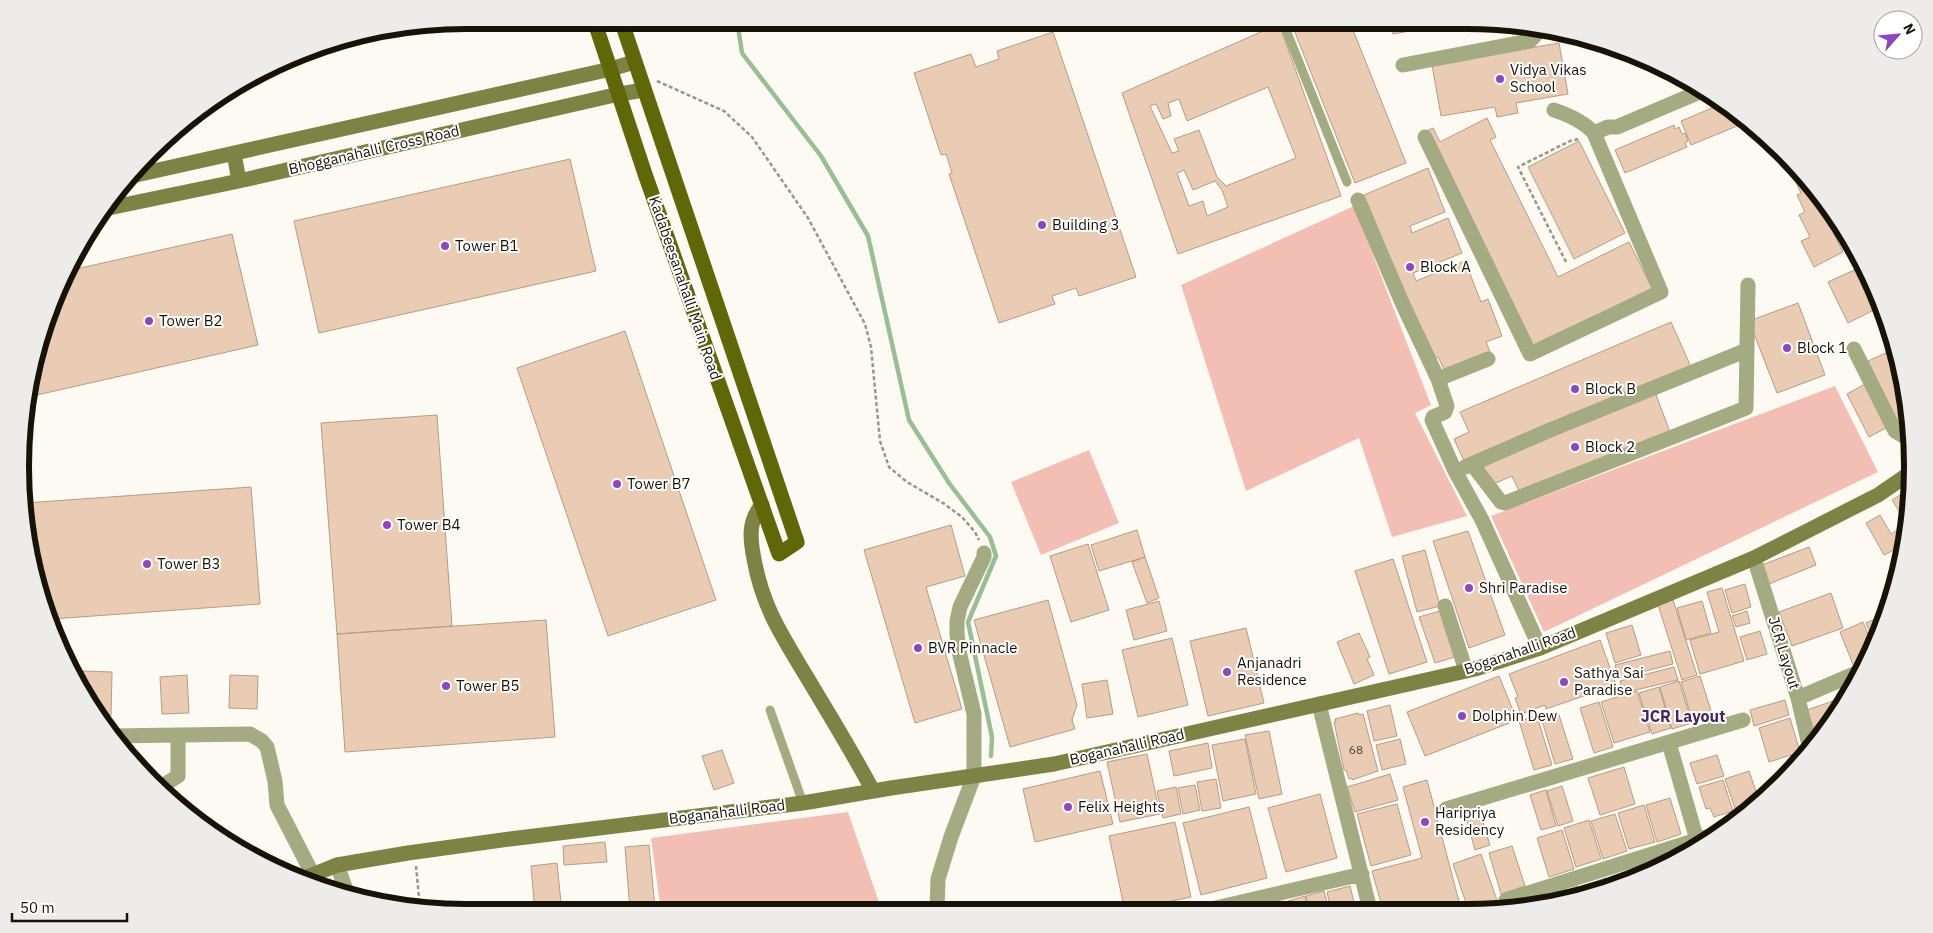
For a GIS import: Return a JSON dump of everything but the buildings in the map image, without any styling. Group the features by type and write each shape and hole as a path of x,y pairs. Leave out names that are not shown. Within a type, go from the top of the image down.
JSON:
{"main road":[{"name":"Kadabeesanahalli Main Road","path":"597,29 779,554 797,542 624,29"}],"street":[{"path":"1403,65 1530,41 1536,34"},
{"name":"Bhogganahalli Cross Road","path":"141,174 611,69 636,67"},
{"name":"Bhogganahalli Cross Road","path":"114,207 239,181 619,94 644,90"},
{"path":"1596,137 1608,126 1617,127 1695,94"},
{"path":"1425,136 1530,354 1661,292 1596,137 1588,126 1554,110"},
{"path":"234,153 239,181"},
{"path":"1358,200 1404,308 1438,379 1447,409 1433,417 1432,420 1455,471 1482,520 1540,648"},
{"path":"1472,464 1501,502 1506,503 1746,408 1748,285"},
{"path":"1854,349 1894,431 1903,436"},
{"path":"1455,471 1550,430 1747,350"},
{"path":"1438,379 1488,359"},
{"name":"Boganahalli Road","path":"312,876 337,865 414,852 803,803 1054,764 1466,671 1540,648 1754,558 1878,495 1904,477"},
{"path":"762,505 751,523 752,546 757,576 766,603 787,646 808,678 872,791"},
{"path":"937,904 938,879 951,837 974,776 974,714 959,651 957,628 960,607 984,557 984,553"},
{"name":"JCR Layout","path":"1754,558 1798,698 1808,740"},
{"path":"1445,606 1466,671"},
{"path":"1798,698 1851,675"},
{"path":"1319,704 1369,904"},
{"path":"1446,809 1743,720"},
{"path":"122,736 250,734 262,741 267,747 275,781 277,805 304,873"},
{"path":"165,784 178,776 178,735"},
{"path":"1669,743 1697,839"},
{"path":"1506,900 1692,842"},
{"path":"337,865 345,887"},
{"path":"1232,904 1362,874"}],"lane":[{"path":"1286,29 1347,182"},
{"path":"770,710 803,803"}],"path":[{"path":"636,67 724,111 752,137 808,218 865,324 871,347 880,441 889,466 907,482 943,503 962,517 976,532 984,553"},
{"path":"1566,262 1518,167 1570,141 1596,137"},
{"path":"414,852 419,902"}],"shaded area":[{"path":"1354,206 1431,405 1415,413 1467,516 1392,537 1359,438 1246,491 1181,285"},
{"path":"1835,386 1878,472 1544,632 1491,516"},
{"path":"1089,450 1119,523 1041,555 1011,482"},
{"path":"848,812 880,904 660,904 651,838"}],"waterway":[{"path":"738,29 742,53 821,156 868,236 909,420 949,483 990,537 996,556 968,622 992,737 991,756"}],"place":[{"name":"Vidya Vikas School","path":"1500,79"},
{"name":"Building 3","path":"1042,225"},
{"name":"Tower B1","path":"445,246"},
{"name":"Block A","path":"1410,267"},
{"name":"Tower B2","path":"149,321"},
{"name":"Block 1","path":"1787,348"},
{"name":"Block B","path":"1575,389"},
{"name":"Block 2","path":"1575,447"},
{"name":"Tower B7","path":"617,484"},
{"name":"Tower B4","path":"387,525"},
{"name":"Tower B3","path":"147,564"},
{"name":"Shri Paradise","path":"1469,588"},
{"name":"BVR Pinnacle","path":"918,648"},
{"name":"Anjanadri Residence","path":"1227,672"},
{"name":"Sathya Sai Paradise","path":"1564,682"},
{"name":"Tower B5","path":"446,686"},
{"name":"Dolphin Dew","path":"1462,716"},
{"name":"Felix Heights","path":"1068,807"},
{"name":"Haripriya Residency","path":"1425,822"}],"district":[{"name":"JCR Layout","path":"1683,716"}]}
